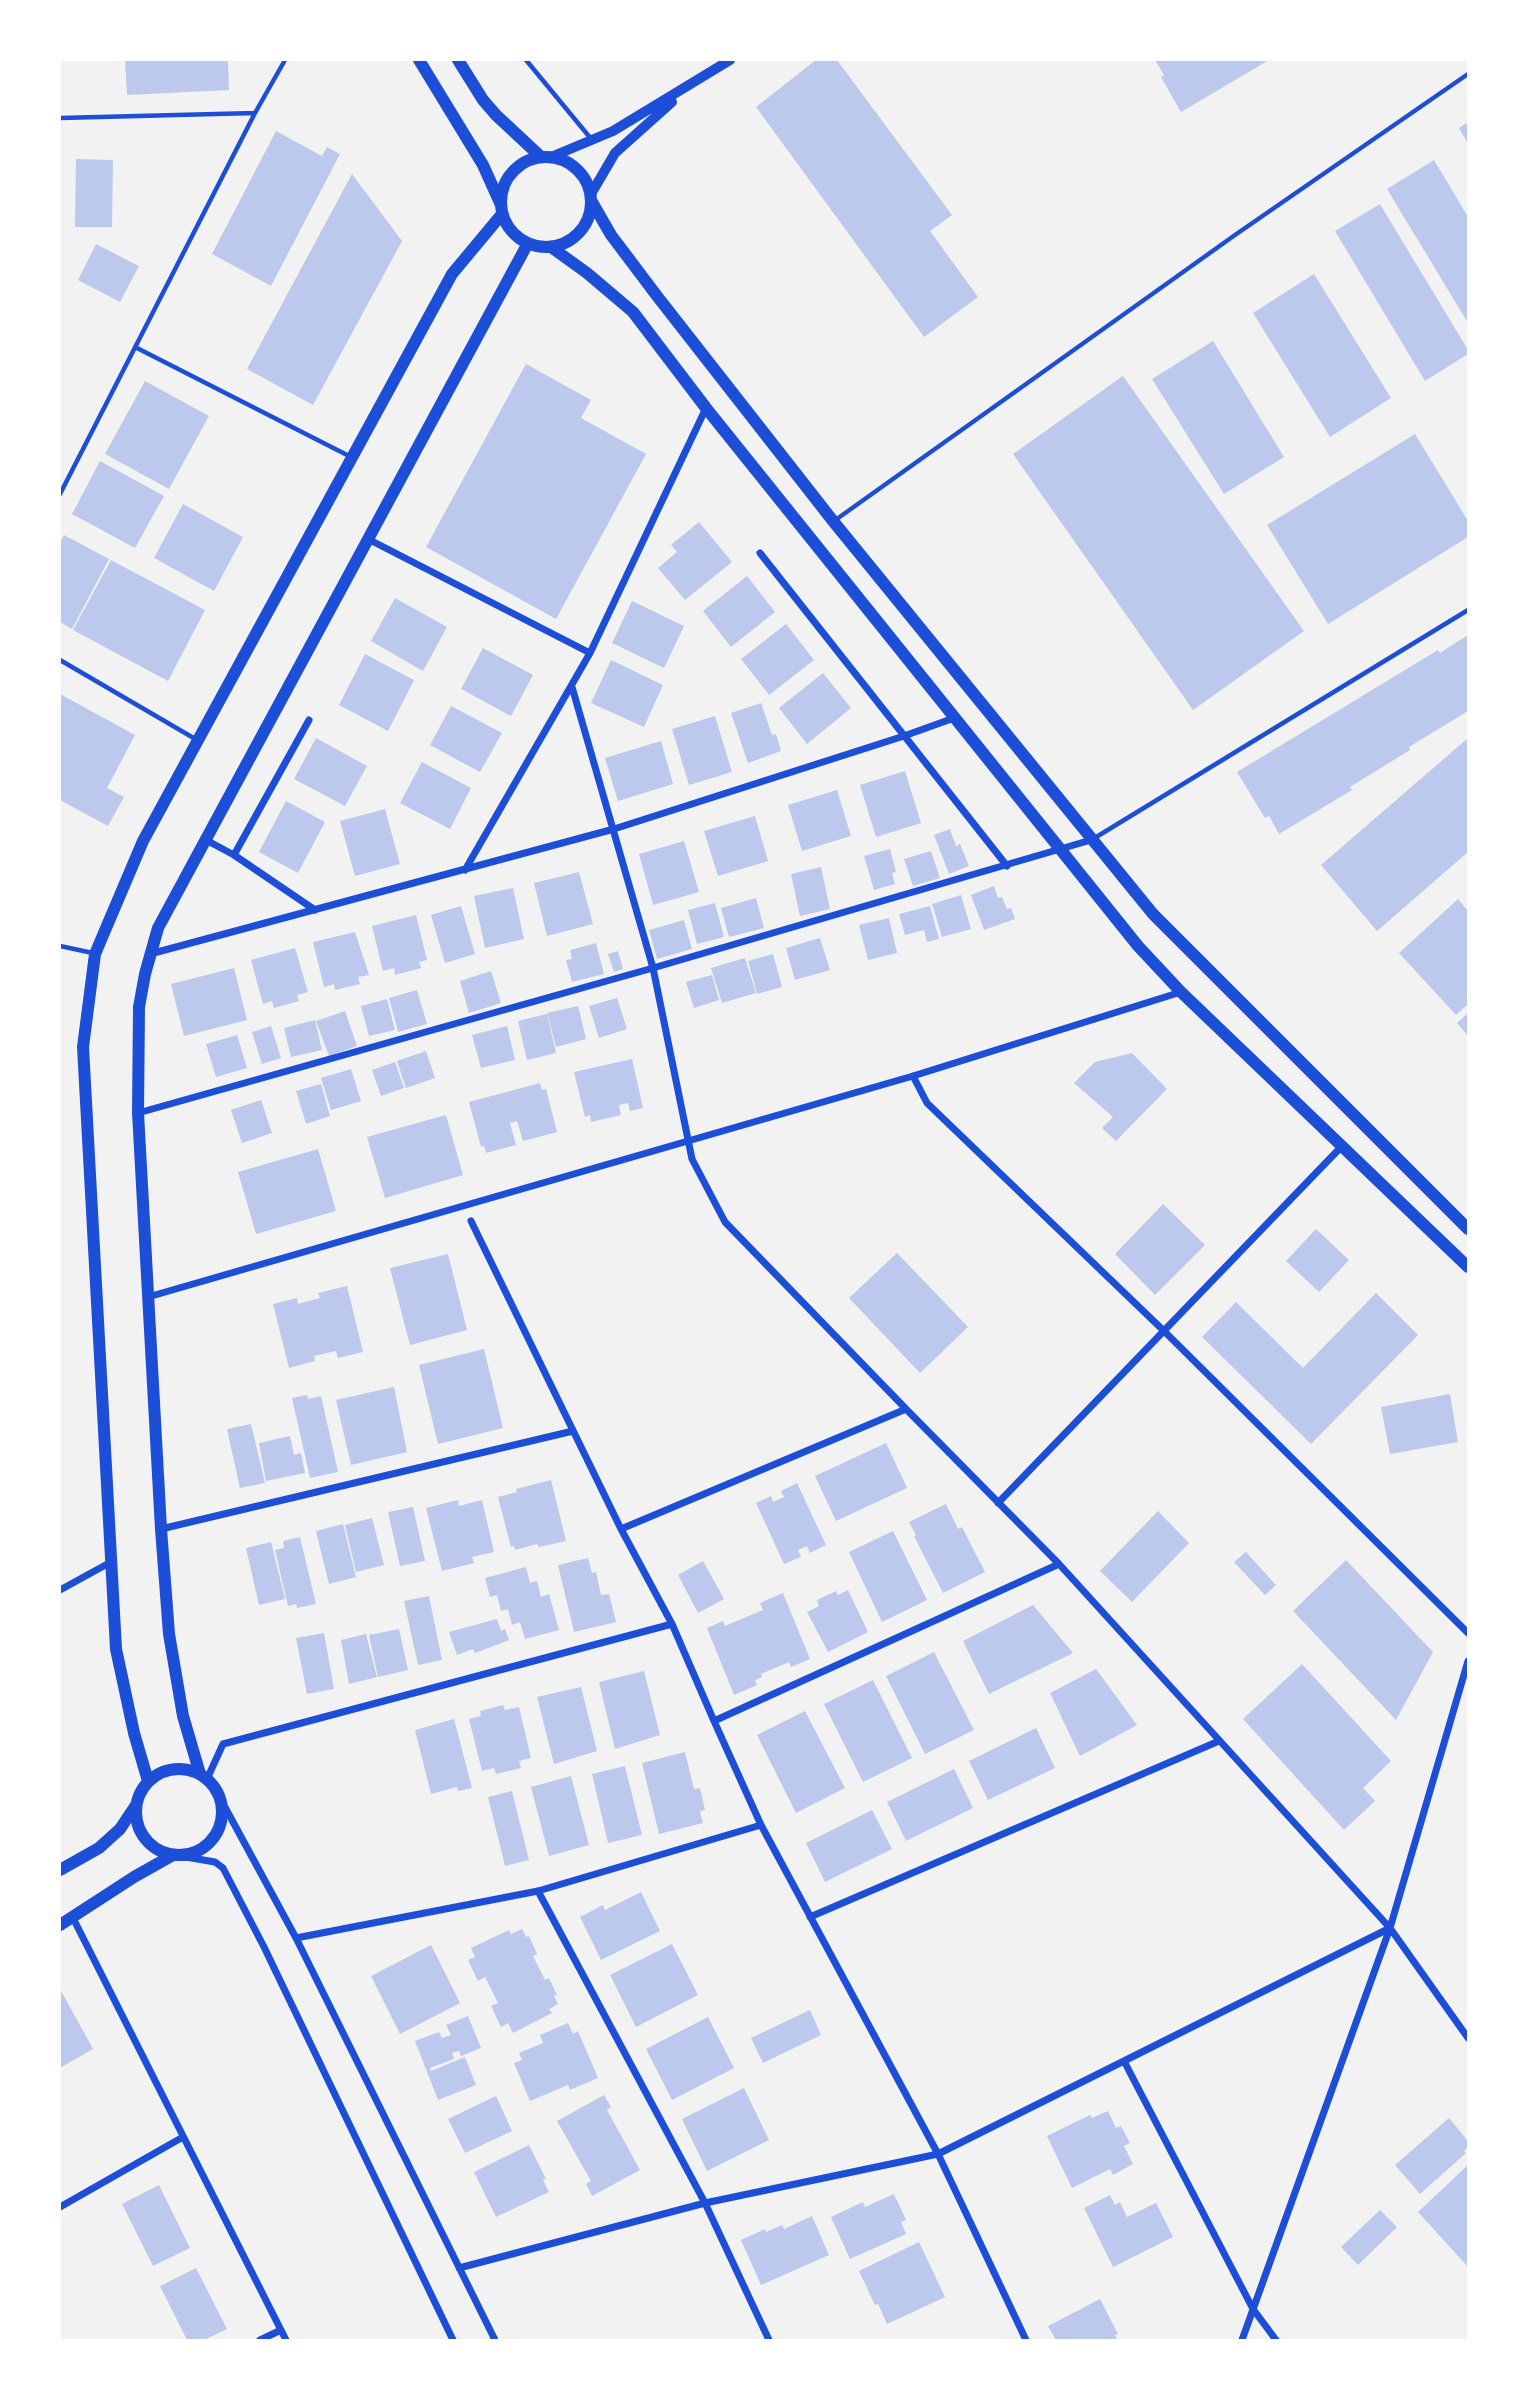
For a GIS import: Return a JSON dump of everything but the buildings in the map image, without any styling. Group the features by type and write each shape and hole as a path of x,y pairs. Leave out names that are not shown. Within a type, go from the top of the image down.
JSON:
{"main road":[{"path":"419,60 483,164 508,227 518,238 545,248 560,246 573,239 590,216 592,198"},
{"path":"458,60 483,100 496,115 546,157"},
{"path":"148,1781 116,1649 83,1047 94,954 143,841 452,274 502,210 504,185 523,163 546,157 565,160 577,169 586,180 592,198 611,234 657,296 833,521 1153,915 1468,1230"},
{"path":"60,1925 134,1877 176,1855 202,1849 211,1842 222,1821 220,1798 203,1776 183,1716 169,1634 138,1113 139,1007 149,955 158,928 528,243"},
{"path":"551,247 633,312 706,408 1138,946 1181,992 1468,1267"},
{"path":"60,1870 99,1848 120,1829 148,1781 157,1775 178,1769 203,1776"},
{"path":"136,1804 136,1817 146,1840 156,1849 176,1855"}],"street":[{"path":"546,157 593,141 643,114 730,60"},
{"path":"592,198 615,153 698,80"},
{"path":"465,870 590,653 706,408"},
{"path":"368,539 590,653"},
{"path":"760,553 1007,866"},
{"path":"572,687 653,968 692,1159 725,1222 1059,1564 1390,1927 1468,2038"},
{"path":"149,955 614,830 954,718"},
{"path":"234,855 309,720"},
{"path":"206,840 234,855 315,910"},
{"path":"138,1113 653,968 1091,840"},
{"path":"148,1297 913,1076 1181,992"},
{"path":"913,1076 927,1103 1164,1331 1468,1633"},
{"path":"998,1503 1342,1146"},
{"path":"471,1221 621,1529 672,1624 761,1825 938,2154 1026,2340"},
{"path":"621,1529 906,1409"},
{"path":"161,1529 573,1431"},
{"path":"60,1590 111,1562"},
{"path":"715,1721 1059,1564"},
{"path":"203,1776 223,1744 672,1624"},
{"path":"1242,2340 1390,1927 1468,1661"},
{"path":"810,1917 1219,1741"},
{"path":"220,1798 296,1938 495,2340"},
{"path":"296,1938 538,1891 761,1825"},
{"path":"176,1855 215,1862 223,1868 264,1947 453,2340"},
{"path":"538,1891 705,2203 769,2340"},
{"path":"73,1918 286,2340"},
{"path":"459,2268 705,2203 938,2154 1390,1927"},
{"path":"1124,2061 1253,2309 1276,2340"},
{"path":"60,2207 183,2137"},
{"path":"260,2340 281,2330"}],"lane":[{"path":"60,494 255,113 285,60"},
{"path":"526,60 593,141"},
{"path":"833,521 1235,235 1468,74"},
{"path":"60,118 255,113"},
{"path":"135,347 352,458"},
{"path":"1091,840 1468,610"},
{"path":"60,660 198,741"},
{"path":"60,946 94,954"}]}
